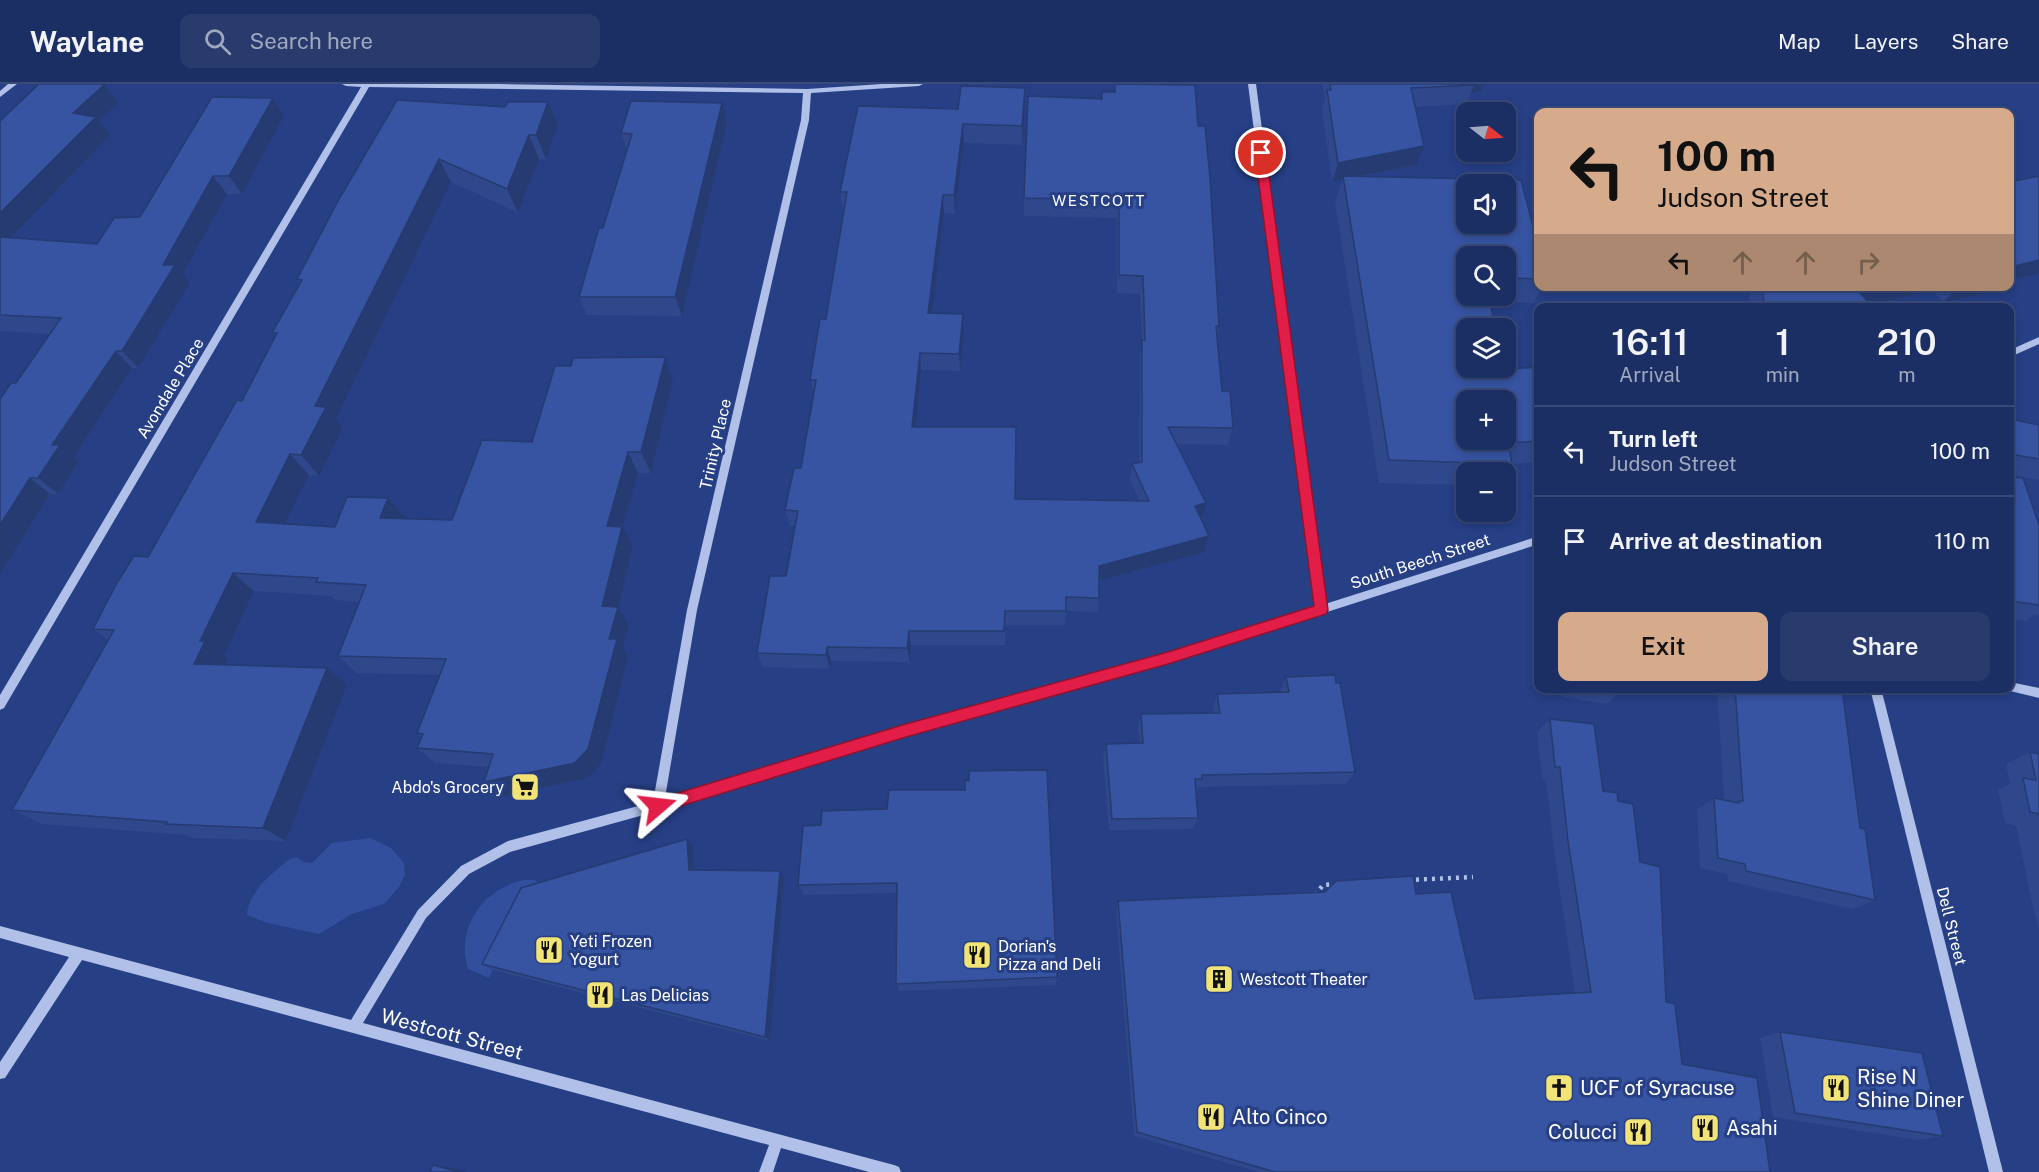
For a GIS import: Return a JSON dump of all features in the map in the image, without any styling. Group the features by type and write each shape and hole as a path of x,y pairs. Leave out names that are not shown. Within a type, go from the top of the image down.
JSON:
{"street":[{"path":"0,95 12,84"},
{"path":"346,84 807,90 919,84"},
{"path":"1251,84 1321,610"},
{"name":"Avondale Place","path":"0,705 366,85"},
{"name":"Trinity Place","path":"658,806 692,610 805,120 807,90"},
{"path":"2014,352 2039,340"},
{"name":"South Beech Street","path":"353,1028 422,914 465,870 508,847 658,806 906,730 1168,658 1534,542"},
{"path":"2014,688 2039,693"},
{"name":"Dell Street","path":"1876,693 1996,1172"},
{"name":"Westcott Street","path":"0,932 894,1172"},
{"path":"0,1073 79,953"},
{"path":"766,1172 777,1140"}],"path":[{"path":"1404,881 1473,877"},
{"path":"1309,903 1323,885 1346,884"}],"shaded area":[{"path":"370,838 391,848 404,863 405,875 399,887 384,904 352,914 319,934 268,923 247,915 248,907 256,891 290,859 296,857 304,862 312,863 332,843"},
{"path":"523,880 534,880 541,884 512,930 489,978 468,969 465,939 476,912 496,892"}],"building":[{"path":"39,84 104,85 73,113 96,117 0,213 0,121"},
{"path":"1115,84 1195,85 1198,126 1205,126 1219,326 1216,326 1222,391 1230,391 1233,428 1168,427 1206,503 1195,506 1209,536 1099,566 1099,598 1066,597 1066,611 1005,611 1004,631 909,631 907,648 827,647 826,655 757,653 770,576 786,576 798,511 785,510 794,468 801,468 816,380 810,380 820,319 826,319 847,192 840,192 858,106 958,109 961,86 1025,88 1022,126 963,124 954,195 943,195 928,313 963,314 959,354 920,353 912,427 1016,427 1015,499 1149,501 1132,464 1142,462 1142,340 1145,340 1143,276 1119,275 1119,200 1024,198 1028,96 1102,99 1102,92 1115,92"},
{"path":"1330,84 1474,85 1411,88 1424,146 1338,163 1327,90 1331,90"},
{"path":"212,97 273,98 229,176 213,176 163,265 175,265 122,351 116,351 52,445 60,445 38,478 30,478 0,525 0,399 11,383 16,383 61,318 0,315 0,237 97,244 114,218 140,217"},
{"path":"397,100 505,107 508,102 548,102 536,135 529,135 507,189 439,159 315,406 326,407 301,455 290,454 256,522 335,527 347,497 388,498 380,518 452,520 482,440 532,442 555,366 571,366 573,358 663,357 665,359 641,452 628,452 607,526 622,527 602,606 618,607 609,639 617,639 588,749 575,763 484,782 493,754 417,748 423,734 417,733 446,659 338,656 366,585 316,582 318,578 233,573 200,641 205,641 194,664 327,668 263,828 166,824 167,822 12,810 114,630 93,629 117,583 134,556 148,557 237,400 242,401 277,333 272,333 302,280 297,279 338,201"},
{"path":"631,101 722,103 675,297 579,297 599,228 603,228 632,134 621,133"},
{"path":"1343,176 1456,179 1456,234 1516,234 1516,180 1521,180 1534,230 1534,279 1516,278 1516,246 1456,246 1456,306 1490,306 1494,318 1456,318 1456,378 1516,378 1516,368 1534,367 1534,441 1516,442 1516,390 1456,390 1456,450 1509,450 1512,462 1389,460"},
{"path":"2039,176 2039,260 2014,266 2014,181"},
{"path":"1763,291 1868,291 1860,293 1869,303 1764,303"},
{"path":"2014,420 2039,425 2039,459 2014,455"},
{"path":"2014,477 2023,478 2039,525 2039,605 2014,602"},
{"path":"1335,675 1336,683 1340,683 1355,772 1202,775 1202,779 1195,779 1198,818 1112,819 1106,744 1143,743 1141,714 1220,713 1217,694 1289,692 1286,677"},
{"path":"1735,693 1843,693 1860,828 1865,829 1875,900 1746,871 1745,864 1718,858 1714,798 1739,803 1743,801"},
{"path":"1550,719 1594,724 1603,791 1617,793 1618,801 1633,804 1640,862 1660,867 1666,1002 1675,1004 1682,1064 1757,1078 1770,1172 1275,1172 1137,1132 1118,901 1325,892 1336,881 1413,876 1416,894 1451,892 1475,999 1591,992 1568,841 1560,767 1555,767"},
{"path":"2030,752 2039,754 2039,814 2030,812 2023,778 2036,780"},
{"path":"1047,770 1057,977 896,984 897,883 798,885 803,826 821,825 822,811 887,809 889,790 965,790 965,780 969,781 969,771"},
{"path":"687,839 689,870 780,871 765,1037 482,964 521,888"},
{"name":"Rise N Shine Diner","path":"1780,1032 1922,1053 1943,1136 1795,1113"},
{"path":"433,1165 458,1172 430,1172"}],"place":[{"name":"Abdo's Grocery","path":"525,787"},
{"name":"Yeti Frozen Yogurt","path":"549,950"},
{"name":"Dorian's Pizza and Deli","path":"977,955"},
{"name":"Westcott Theater","path":"1219,979"},
{"name":"Las Delicias","path":"600,995"},
{"name":"UCF of Syracuse","path":"1559,1088"},
{"name":"Rise N Shine Diner","path":"1836,1088"},
{"name":"Alto Cinco","path":"1211,1117"},
{"name":"Asahi","path":"1705,1128"},
{"name":"Colucci","path":"1638,1132"}],"district":[{"name":"WESTCOTT","path":"1099,201"}],"route":[{"path":"658,806 906,730 1168,658 1321,610 1261,153"}]}
